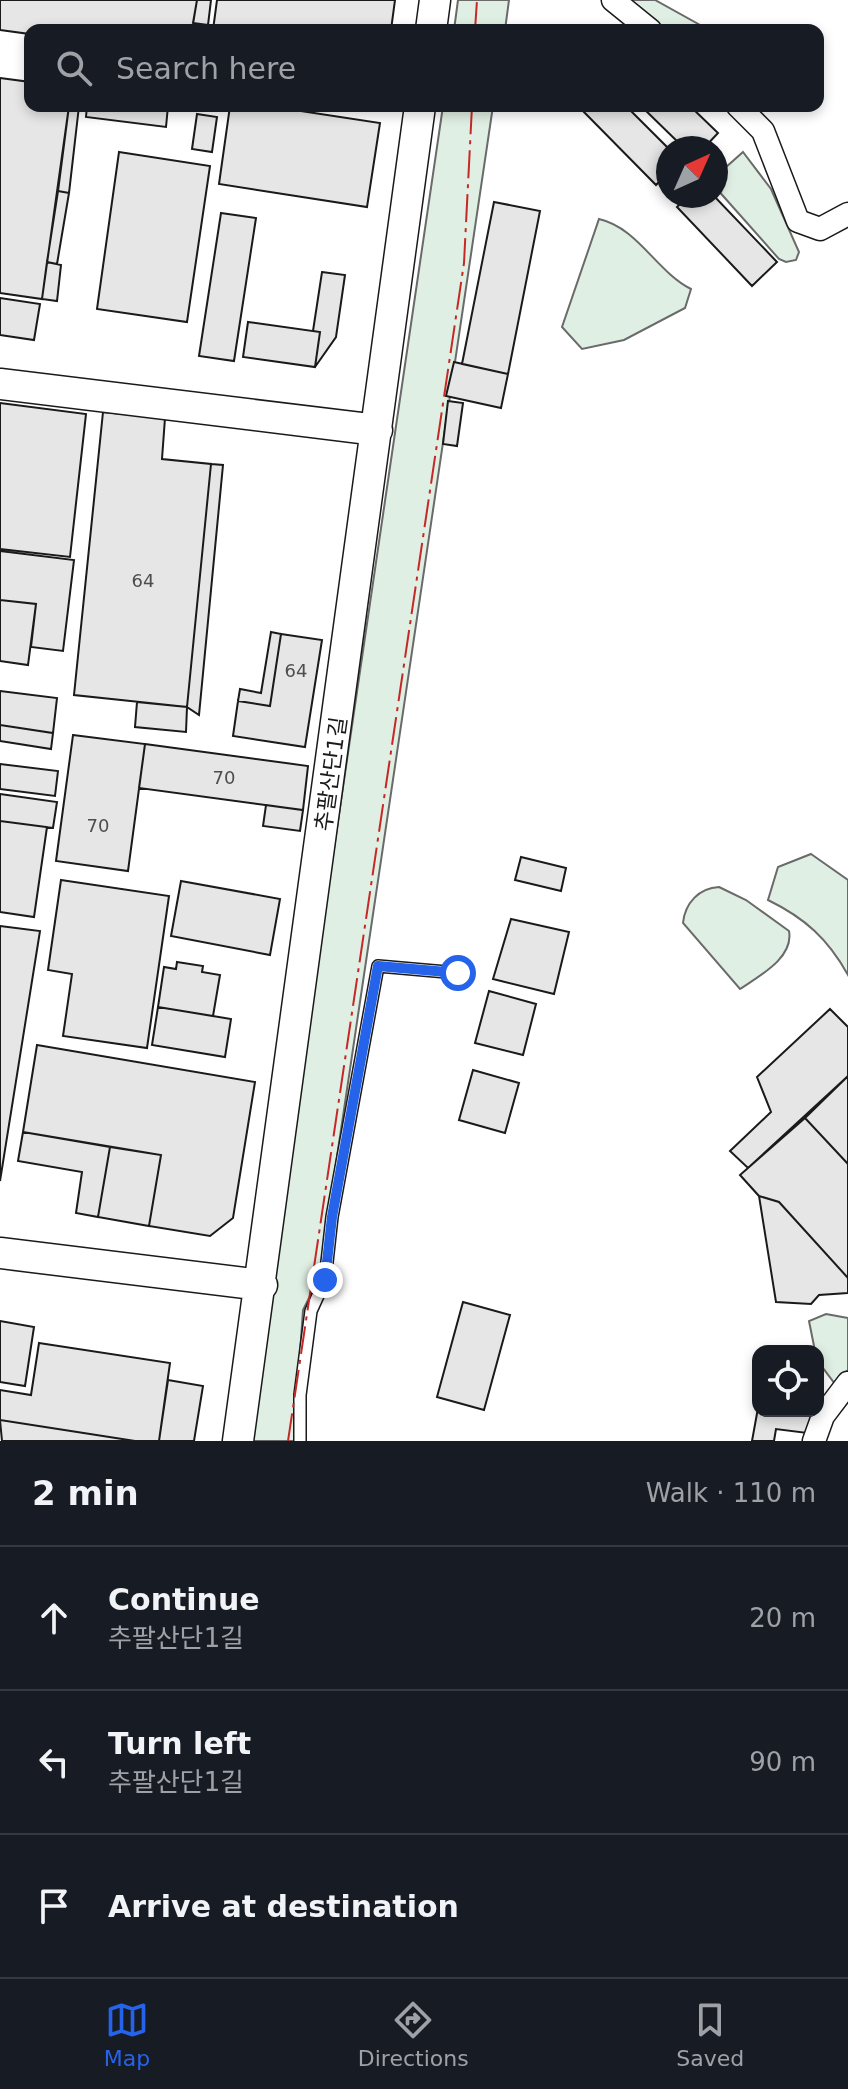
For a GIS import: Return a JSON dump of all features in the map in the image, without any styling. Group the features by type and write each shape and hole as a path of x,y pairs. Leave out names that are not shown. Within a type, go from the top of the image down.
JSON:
{"street":[{"path":"432,24 435,0"},
{"path":"613,0 643,24"},
{"name":"추팔산단1길","path":"238,1441 262,1285 419,112"},
{"path":"744,112 763,131 798,221 820,229 848,214"},
{"path":"0,384 377,430"},
{"path":"0,1253 262,1285"},
{"path":"814,1441 823,1416 848,1383"}],"lane":[{"path":"300,1441 300,1395 311,1311 325,1280 332,1217 378,966 458,973"}],"green space":[{"path":"458,0 509,0 506,24 455,24"},
{"path":"627,0 655,0 698,24 656,24"},
{"path":"442,112 492,112 319,1278 303,1310 294,1441 247,1441"},
{"path":"743,152 771,189 799,252 796,260 786,262 779,259 728,202 728,165"},
{"path":"599,219 625,231 667,272 691,289 685,308 624,340 582,349 562,327"},
{"path":"811,854 848,880 848,975 814,931 768,900 778,867"},
{"path":"719,887 746,900 789,931 789,941 781,958 740,989 683,923 694,898 705,890"},
{"path":"826,1314 848,1318 848,1370 835,1384 824,1369 824,1345 814,1345 809,1321"}],"building":[{"path":"0,0 197,0 193,24 24,24 24,33 0,30"},
{"path":"197,0 211,0 208,24 193,23"},
{"path":"217,0 395,0 392,24 214,24"},
{"path":"0,78 24,81 24,112 68,112 42,299 0,293"},
{"path":"68,112 78,112 69,193 58,191"},
{"path":"86,112 167,112 166,127 86,117"},
{"path":"229,112 308,112 380,123 367,207 219,184"},
{"path":"584,112 632,112 656,136 656,185"},
{"path":"647,112 696,112 718,133 715,136 672,136"},
{"path":"197,114 217,117 212,152 192,149"},
{"path":"119,152 210,166 187,322 97,309"},
{"path":"58,191 69,193 57,264 47,262"},
{"path":"494,202 540,211 508,374 462,364"},
{"path":"678,208 725,208 777,262 752,286"},
{"path":"221,213 256,218 234,361 199,356"},
{"path":"47,262 61,265 57,301 42,299"},
{"path":"322,272 345,275 336,337 315,367 320,332 313,331"},
{"path":"0,298 40,304 34,340 0,335"},
{"path":"248,322 320,332 315,367 243,357"},
{"path":"454,362 508,374 501,408 446,396"},
{"path":"448,401 463,403 457,446 443,444"},
{"path":"0,403 86,414 70,557 0,549"},
{"path":"103,412 165,418 162,459 211,464 187,707 74,695"},
{"path":"211,464 223,465 199,715 187,707"},
{"path":"0,551 74,560 63,651 31,647 36,604 0,600"},
{"path":"0,600 36,604 28,665 0,661"},
{"path":"271,632 281,634 270,706 238,701 240,689 261,693"},
{"path":"281,634 322,640 305,747 233,736 238,701 270,706"},
{"path":"0,691 57,698 53,733 0,725"},
{"path":"137,702 187,707 186,732 135,727"},
{"path":"0,725 53,733 51,749 0,741"},
{"path":"73,735 145,744 128,871 56,861"},
{"path":"145,744 308,766 303,810 139,788"},
{"path":"0,764 58,771 55,796 0,789"},
{"path":"0,794 57,802 53,828 0,821"},
{"path":"266,805 303,810 300,831 263,826"},
{"path":"0,821 47,827 34,917 0,912"},
{"path":"521,857 566,868 561,891 515,880"},
{"path":"61,880 169,896 147,1048 63,1036 72,974 48,970"},
{"path":"181,881 280,899 270,955 171,936"},
{"path":"511,919 569,932 554,994 493,979"},
{"path":"0,926 40,931 0,1181"},
{"path":"177,962 203,966 202,972 220,975 213,1016 158,1007 164,967 176,969"},
{"path":"489,991 536,1004 523,1055 475,1043"},
{"path":"158,1007 231,1019 225,1057 152,1045"},
{"path":"830,1009 848,1027 848,1076 748,1168 730,1151 771,1112 757,1077"},
{"path":"37,1045 255,1082 233,1218 210,1236 149,1226 161,1155 23,1132"},
{"path":"473,1070 519,1083 505,1133 459,1120"},
{"path":"848,1076 848,1164 805,1118"},
{"path":"805,1118 848,1164 848,1278 779,1202 759,1196 740,1175"},
{"path":"23,1132 110,1147 98,1217 76,1213 82,1172 18,1161"},
{"path":"110,1147 161,1155 149,1226 98,1217"},
{"path":"759,1196 779,1202 848,1278 848,1293 819,1295 811,1304 776,1302"},
{"path":"463,1302 510,1315 484,1410 437,1397"},
{"path":"0,1321 34,1327 25,1386 0,1382"},
{"path":"39,1343 170,1363 159,1441 135,1441 0,1420 0,1390 31,1395"},
{"path":"168,1380 203,1386 194,1441 159,1441"},
{"path":"756,1417 811,1417 807,1433 776,1429 774,1441 752,1441"},
{"path":"0,1420 135,1441 2,1441"}],"power":[{"path":"475,24 477,0"},
{"path":"288,1441 464,263 472,112"}],"route":[{"path":"325,1280 332,1217 378,966 458,973"}]}
